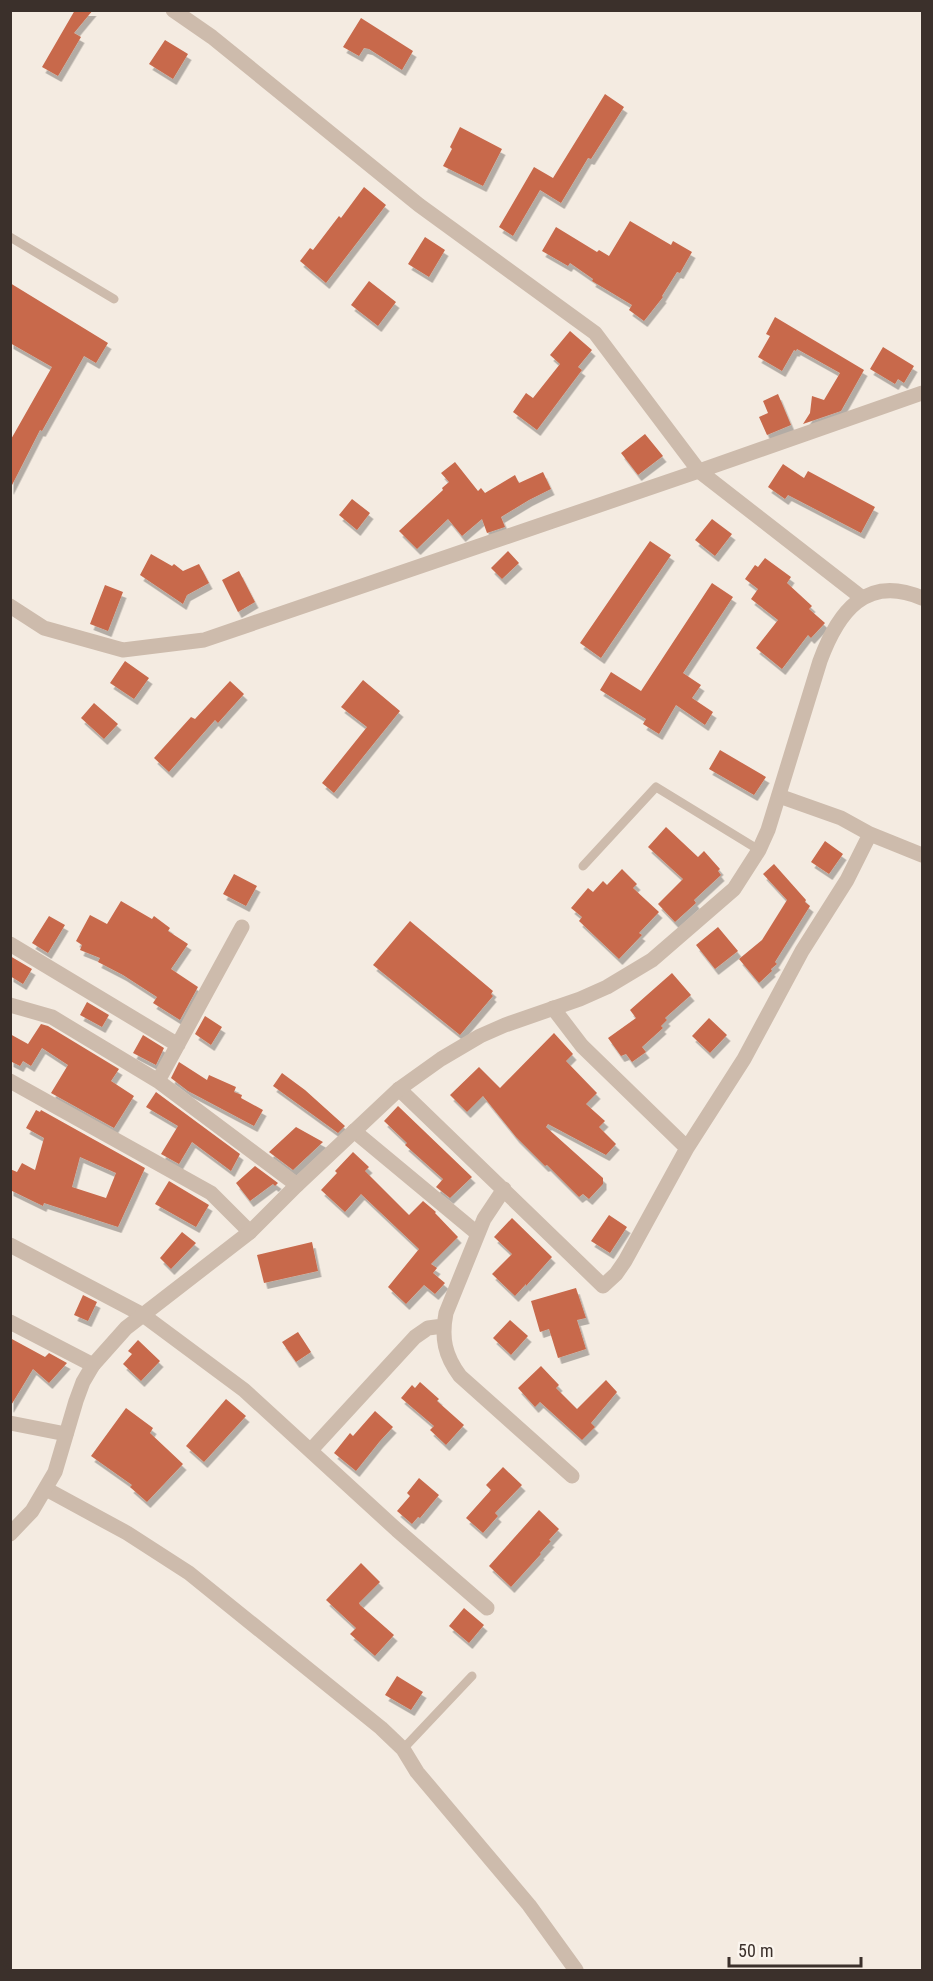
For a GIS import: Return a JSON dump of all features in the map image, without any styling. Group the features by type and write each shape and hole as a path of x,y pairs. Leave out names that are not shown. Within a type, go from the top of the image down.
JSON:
{"street":[{"path":"173,10 212,37 419,205 595,333 699,471 861,597"},
{"path":"10,606 44,628 123,650 204,640 922,393"},
{"path":"10,1534 32,1511 55,1472 75,1401 93,1365 120,1334 250,1232 399,1089 441,1059 480,1036 505,1024 607,987 652,960 734,889 759,850 768,830 828,640 838,622 861,597 875,592 893,590 909,592 922,598"},
{"path":"779,796 841,818 870,834 922,855"},
{"path":"399,1089 603,1286 616,1274 625,1261 687,1148 744,1059 802,951 847,880 870,834"},
{"path":"158,1081 242,927"},
{"path":"10,944 178,1045"},
{"path":"10,1005 52,1017 158,1081 297,1185"},
{"path":"553,1008 582,1046 687,1148"},
{"path":"10,1081 211,1193 250,1232"},
{"path":"354,1131 478,1234"},
{"path":"504,1189 484,1219 446,1313 443,1341 446,1353 460,1376 572,1476"},
{"path":"10,1245 143,1315 244,1390 397,1530 487,1608"},
{"path":"10,1322 93,1365"},
{"path":"311,1450 415,1336 428,1328 443,1326"},
{"path":"10,1423 66,1434"},
{"path":"45,1490 127,1533 189,1573 381,1728 403,1749 417,1772 529,1905 576,1971"}],"lane":[{"path":"10,237 114,299"},
{"path":"584,866 657,787 759,850"},
{"path":"403,1749 472,1676"}],"building":[{"path":"75,10 93,10 74,33 81,37 58,76 42,67"},
{"path":"361,18 413,51 402,70 369,49 364,48 359,56 343,47"},
{"path":"165,40 188,54 173,79 149,64"},
{"path":"605,94 624,107 591,159 588,158 561,203 540,190 513,236 499,227 534,167 553,178"},
{"path":"460,127 502,149 483,186 443,166"},
{"path":"364,187 386,205 326,283 300,261 310,248 313,250 339,216 341,218"},
{"path":"630,221 671,245 673,241 692,252 680,273 677,272 663,297 644,321 629,310 632,305 592,281 593,279 570,263 568,266 542,251 556,227 597,252 599,250 609,256"},
{"path":"425,237 445,250 429,277 408,264"},
{"path":"369,281 396,302 378,326 351,305"},
{"path":"10,283 108,343 96,363 84,356 42,431 40,430 10,489 10,441 52,367 10,343"},
{"path":"775,317 864,370 841,411 803,424 810,413 812,396 824,400 840,373 797,349 794,350 782,371 758,357 770,336 766,334"},
{"path":"570,331 592,350 578,367 582,370 537,430 513,412 526,393 533,398 560,364 550,355"},
{"path":"883,347 914,366 904,383 898,379 895,384 870,369"},
{"path":"778,394 791,425 767,435 759,417 768,413 763,401"},
{"path":"645,434 663,456 638,475 621,453"},
{"path":"455,462 478,491 481,488 485,493 515,475 519,483 543,472 551,489 501,517 505,527 487,533 482,519 462,536 448,519 417,549 399,531 443,490 442,488 449,482 441,473"},
{"path":"783,464 804,478 808,471 875,507 861,533 788,495 785,499 768,487"},
{"path":"352,499 370,513 357,530 339,515"},
{"path":"712,519 732,534 715,556 695,540"},
{"path":"650,541 671,555 601,658 580,643"},
{"path":"508,551 519,563 502,579 491,568"},
{"path":"151,554 172,566 174,564 183,571 199,564 209,583 187,595 183,604 140,575"},
{"path":"765,558 791,577 787,583 812,606 809,609 825,623 811,638 808,635 782,669 756,648 778,620 751,599 758,589 745,579 755,565 758,567"},
{"path":"239,571 255,602 238,612 222,580"},
{"path":"712,583 733,597 683,673 701,685 692,698 713,712 705,725 676,705 659,734 643,724 646,719 600,690 611,672 641,691"},
{"path":"105,585 123,592 108,631 90,624"},
{"path":"125,661 149,678 134,699 110,683"},
{"path":"363,680 400,711 334,793 322,783 367,727 341,707"},
{"path":"230,681 244,694 218,723 215,720 169,772 154,758 191,717 195,719"},
{"path":"94,703 118,724 104,739 81,718"},
{"path":"720,750 766,777 754,795 709,769"},
{"path":"666,827 698,857 704,851 720,869 718,871 721,875 694,900 696,903 675,922 658,904 683,879 648,847"},
{"path":"825,841 843,854 829,874 811,862"},
{"path":"774,864 810,906 775,962 777,964 759,983 739,959 762,940 787,900 763,874"},
{"path":"622,869 637,884 633,888 659,912 639,933 642,935 619,959 579,921 582,917 571,908 588,888 593,892 603,881 607,885"},
{"path":"234,874 257,886 246,906 223,894"},
{"path":"121,901 152,919 154,916 170,928 168,931 188,944 171,969 198,987 180,1020 153,1003 157,997 98,962 100,958 80,950 82,945 76,941 90,915 107,924"},
{"path":"49,916 65,925 48,953 32,943"},
{"path":"410,921 493,991 491,994 493,996 460,1035 373,965"},
{"path":"718,927 738,951 715,969 696,945"},
{"path":"10,956 32,969 23,984 10,976"},
{"path":"672,973 691,995 665,1018 667,1020 661,1026 663,1028 642,1047 646,1052 632,1062 626,1054 621,1056 608,1038 636,1018 630,1010"},
{"path":"87,1002 109,1015 102,1027 80,1015"},
{"path":"205,1016 222,1027 211,1045 195,1034"},
{"path":"709,1018 727,1035 710,1053 692,1036"},
{"path":"41,1024 119,1069 111,1081 134,1096 114,1128 51,1093 68,1065 42,1048 31,1066 23,1061 20,1066 10,1061 10,1034 28,1044"},
{"path":"554,1033 573,1054 566,1061 597,1093 586,1104 605,1121 599,1127 616,1144 606,1155 548,1124 546,1127 603,1178 603,1184 589,1199 583,1194 579,1197 547,1165 545,1166 516,1137 483,1096 467,1112 450,1095 479,1067 500,1088"},
{"path":"143,1035 164,1048 156,1065 133,1053"},
{"path":"179,1062 207,1080 209,1075 236,1087 234,1092 242,1095 241,1098 263,1110 254,1126 188,1091 171,1078"},
{"path":"282,1073 345,1126 338,1133 273,1086"},
{"path":"156,1092 240,1154 231,1171 192,1142 179,1164 161,1154 178,1126 146,1107"},
{"path":"398,1106 472,1177 450,1198 436,1187 443,1179 405,1145 407,1143 384,1121"},
{"path":"36,1110 40,1112 41,1110 145,1168 118,1227 44,1203 43,1206 10,1190 10,1169 17,1172 22,1163 35,1170 44,1138 26,1128","holes":["80,1157 116,1173 106,1198 72,1187"]},
{"path":"296,1127 323,1142 293,1170 269,1152"},
{"path":"353,1152 369,1167 365,1171 409,1215 423,1201 458,1237 431,1264 437,1268 433,1273 445,1283 435,1294 424,1285 406,1304 388,1287 419,1249 361,1194 345,1212 321,1190"},
{"path":"255,1166 278,1183 275,1186 273,1184 250,1201 236,1183"},
{"path":"169,1181 209,1205 196,1227 155,1204"},
{"path":"609,1215 627,1227 610,1253 591,1241"},
{"path":"512,1218 552,1257 515,1296 492,1274 512,1254 494,1237"},
{"path":"182,1232 196,1243 171,1269 160,1258"},
{"path":"312,1242 318,1271 264,1283 257,1255"},
{"path":"576,1288 586,1318 577,1320 586,1349 558,1358 549,1329 540,1332 531,1301"},
{"path":"83,1295 97,1302 88,1321 74,1315"},
{"path":"510,1320 528,1336 511,1355 493,1338"},
{"path":"298,1332 311,1352 296,1362 282,1342"},
{"path":"10,1338 45,1357 49,1353 67,1363 49,1383 33,1369 10,1407"},
{"path":"138,1340 160,1361 141,1381 123,1364 132,1354 128,1351"},
{"path":"541,1366 559,1385 556,1388 577,1409 606,1380 617,1392 591,1423 595,1427 582,1440 540,1402 535,1407 518,1388"},
{"path":"420,1382 464,1425 446,1445 430,1430 434,1426 401,1398 412,1385 415,1388"},
{"path":"226,1399 246,1416 204,1462 186,1446"},
{"path":"126,1408 153,1428 150,1433 183,1464 147,1502 130,1487 132,1485 91,1456"},
{"path":"375,1411 393,1427 356,1471 334,1453 350,1433 353,1436"},
{"path":"503,1467 522,1485 495,1513 498,1516 483,1533 466,1518 491,1490 486,1485"},
{"path":"419,1478 439,1495 412,1524 397,1511 410,1496 407,1493"},
{"path":"539,1510 559,1529 541,1554 511,1587 489,1566"},
{"path":"361,1563 380,1582 359,1603 394,1635 375,1656 350,1634 356,1628 326,1600"},
{"path":"464,1608 484,1625 469,1643 449,1626"},
{"path":"397,1676 423,1692 411,1710 385,1695"}]}
